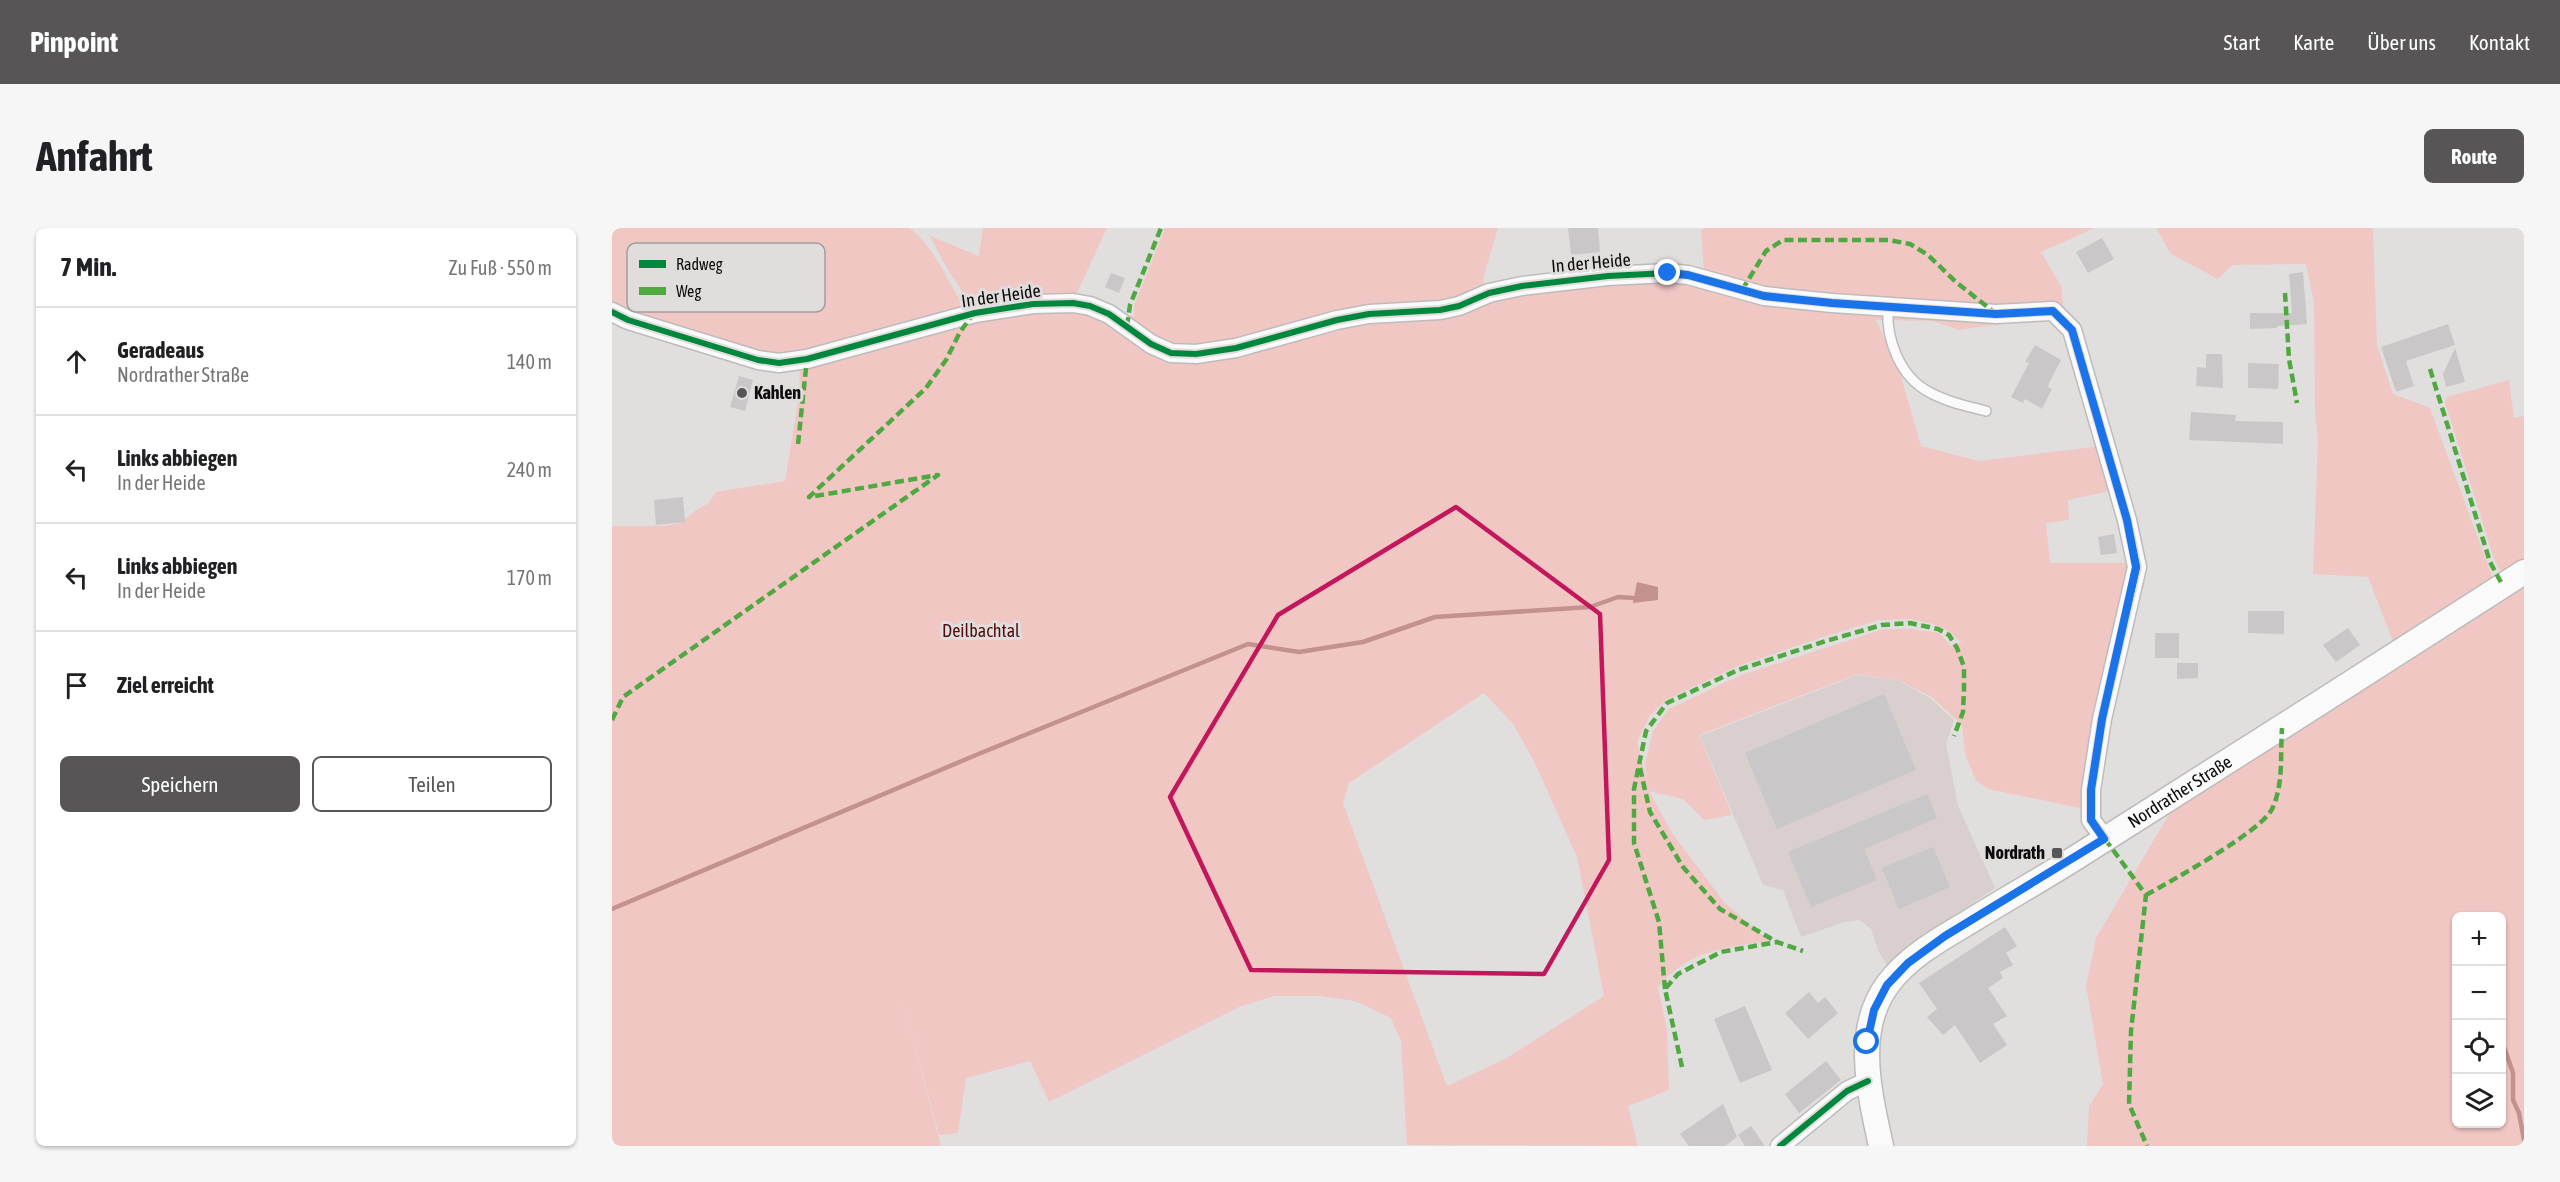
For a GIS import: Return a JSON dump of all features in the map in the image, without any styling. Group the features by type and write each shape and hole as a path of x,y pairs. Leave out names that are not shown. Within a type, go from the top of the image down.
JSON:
{"main road":[{"name":"Nordrather Straße","path":"1881,1146 1868,1082 1867,1042 1874,1010 1887,985 1908,963 1945,936 2306,713 2524,572"}],"street":[{"name":"In der Heide","path":"612,312 628,320 758,360 778,363 807,359 975,313 1033,304 1073,303 1090,306 1109,314 1151,344 1171,353 1196,354 1236,348 1347,318 1449,308 1489,293 1522,286 1587,278 1668,273 1688,275 1764,296 1888,309 1996,314 2050,310 2072,330 2127,520 2136,567 2102,719 2091,790 2091,820 2104,839"},
{"path":"1780,1146 1847,1091 1868,1082"}],"lane":[{"path":"1888,309 1888,331 1892,345 1906,371 1927,391 1954,403 1986,411"}],"highlighted area":[{"path":"1456,507 1600,614 1609,860 1544,974 1251,970 1170,797 1278,615"}],"shaded area":[{"path":"1637,582 1658,587 1658,600 1633,603"},
{"path":"1857,675 1897,680 1930,698 1954,720 1946,744 1958,806 1995,888 1904,950 1887,965 1879,952 1871,929 1860,920 1844,922 1801,937 1783,890 1763,885 1700,736"}],"green space":[{"path":"612,228 909,228 917,234 933,254 966,310 788,358 679,335 631,312 825,312 825,243 627,243 627,310 612,303"},
{"name":"Deilbachtal","path":"983,228 1107,228 1075,297 1134,317 1134,306 1165,228 1498,228 1483,279 1484,288 1610,280 1704,283 1711,292 1809,314 1713,292 1705,283 1701,231 1704,228 2095,228 2041,252 2061,286 2064,309 2048,317 1959,330 1933,321 1876,320 1900,373 1921,446 1979,461 2101,446 2114,490 2068,500 2069,520 2046,523 2050,563 2130,563 2085,809 1988,789 1976,781 1965,754 1962,725 1932,697 1898,680 1857,674 1699,735 1732,815 1704,820 1683,799 1649,791 1672,833 1725,903 1769,941 1723,949 1695,958 1669,975 1658,987 1667,1030 1669,1090 1628,1106 1638,1146 1407,1145 1401,1041 1391,1018 1355,1001 1319,996 1274,996 1239,1007 1049,1102 1030,1061 966,1078 958,1133 939,1135 902,999 941,1146 612,1146 612,526 664,526 681,523 696,510 709,503 716,492 785,481 799,397 800,365 974,309 946,267 930,236 979,256","holes":["1910,619 1937,626 1949,631 1959,641 1964,641 1951,646 1939,633 1911,629 1884,629 1741,675 1669,709 1653,731 1645,765 1648,784 1637,742 1649,717 1666,700 1738,666 1826,636 1879,620","1484,693 1513,724 1534,761 1577,857 1604,996 1505,1059 1447,1086 1343,803 1349,783"]},
{"path":"2156,228 2373,228 2377,345 2393,394 2430,408 2492,576 2490,584 2394,644 2368,577 2313,574 2318,440 2315,413 2314,303 2306,264 2232,265 2218,279 2171,254"},
{"path":"2509,380 2514,418 2524,416 2524,562 2508,573 2499,569 2494,559 2445,402 2447,397"},
{"path":"2524,585 2524,1146 2087,1146 2089,1106 2103,1084 2086,986 2096,938 2171,811"}],"building":[{"path":"1568,228 1598,228 1600,252 1571,255"},
{"path":"2102,238 2114,259 2088,273 2076,252"},
{"path":"2303,272 2307,324 2250,329 2250,313 2292,313 2289,274"},
{"path":"1111,273 1125,278 1119,293 1105,287"},
{"path":"2448,324 2455,345 2406,361 2414,386 2396,392 2381,347"},
{"path":"2035,345 2061,360 2049,383 2048,387 2052,389 2042,409 2025,399 2023,403 2011,397 2029,363 2025,362"},
{"path":"2455,348 2465,382 2446,387 2443,374"},
{"path":"2206,354 2222,354 2223,388 2196,386 2197,367 2206,368"},
{"path":"2248,363 2279,364 2278,389 2248,388"},
{"name":"Kahlen","path":"739,376 753,380 745,411 730,407"},
{"path":"2191,412 2236,415 2235,421 2283,422 2283,444 2189,440"},
{"path":"683,497 685,522 656,525 654,500"},
{"path":"2114,534 2117,553 2101,555 2098,537"},
{"path":"2248,611 2284,611 2284,634 2248,633"},
{"path":"2348,628 2360,645 2336,662 2323,645"},
{"path":"2155,633 2179,633 2179,658 2155,658"},
{"path":"2177,663 2198,663 2198,678 2177,679"},
{"path":"1884,694 1916,770 1777,829 1745,753"},
{"path":"1927,794 1937,818 1864,849 1877,880 1811,907 1788,852"},
{"path":"1933,847 1950,887 1899,909 1882,868"},
{"path":"2005,927 2017,946 2006,953 2013,965 2000,972 2003,978 1988,988 2007,1016 1993,1024 2007,1045 1980,1063 1955,1025 1943,1035 1927,1017 1937,1009 1919,983"},
{"path":"1809,992 1818,1003 1825,997 1838,1013 1808,1039 1785,1013"},
{"path":"1745,1006 1772,1070 1740,1083 1714,1019"},
{"path":"1826,1061 1841,1080 1799,1113 1785,1094"},
{"path":"1723,1104 1737,1137 1725,1146 1689,1146 1680,1134"},
{"path":"1751,1126 1765,1146 1745,1146 1738,1135"}],"waterway":[{"path":"612,909 976,755 1248,644 1299,652 1363,642 1435,617 1590,607 1618,597 1634,598"},
{"path":"2506,1053 2513,1073 2513,1100 2519,1113 2524,1140"}],"marked path":[{"path":"1127,326 1130,305 1161,228"},
{"path":"1742,290 1766,251 1783,240 1888,240 1910,244 1928,255 1956,282 1995,313"},
{"path":"2285,293 2289,359 2297,403"},
{"path":"612,720 623,697 938,475 809,497 926,388 974,313"},
{"path":"798,444 807,359"},
{"path":"2430,369 2490,562 2503,586"},
{"path":"1665,989 1659,922 1634,843 1634,789 1646,731 1667,703 1738,670 1826,641 1882,625 1910,623 1938,629 1949,635 1957,648 1964,667 1964,689 1963,712 1954,736"},
{"path":"2146,895 2215,855 2252,830 2265,818 2272,809 2278,790 2282,728"},
{"path":"1640,768 1650,812 1683,867 1720,909 1777,942"},
{"path":"2105,839 2146,895 2131,1031 2129,1104 2147,1146"},
{"path":"1682,1067 1665,989 1678,974 1721,952 1777,942 1803,951"}],"cycle path":[{"path":"612,312 628,320 758,360 779,363 807,359 975,313 1033,304 1073,303 1090,306 1109,314 1151,344 1171,353 1196,354 1236,348 1337,320 1369,314 1440,310 1459,306 1489,293 1522,286 1608,276 1668,273 1688,275 1764,296 1832,303 1996,314 2053,311 2072,330 2127,520 2137,567 2102,719 2091,790 2091,820 2105,839"},
{"path":"1780,1146 1847,1091 1868,1081"}],"place":[{"name":"Kahlen","path":"742,393"},
{"name":"Nordrath","path":"2057,853"}],"route":[{"path":"1668,273 1688,275 1764,296 1888,309 1996,314 2053,311 2072,330 2127,520 2136,567 2121,644 2102,719 2091,790 2091,820 2104,839 1945,936 1908,963 1887,985 1874,1010 1867,1042"}]}
